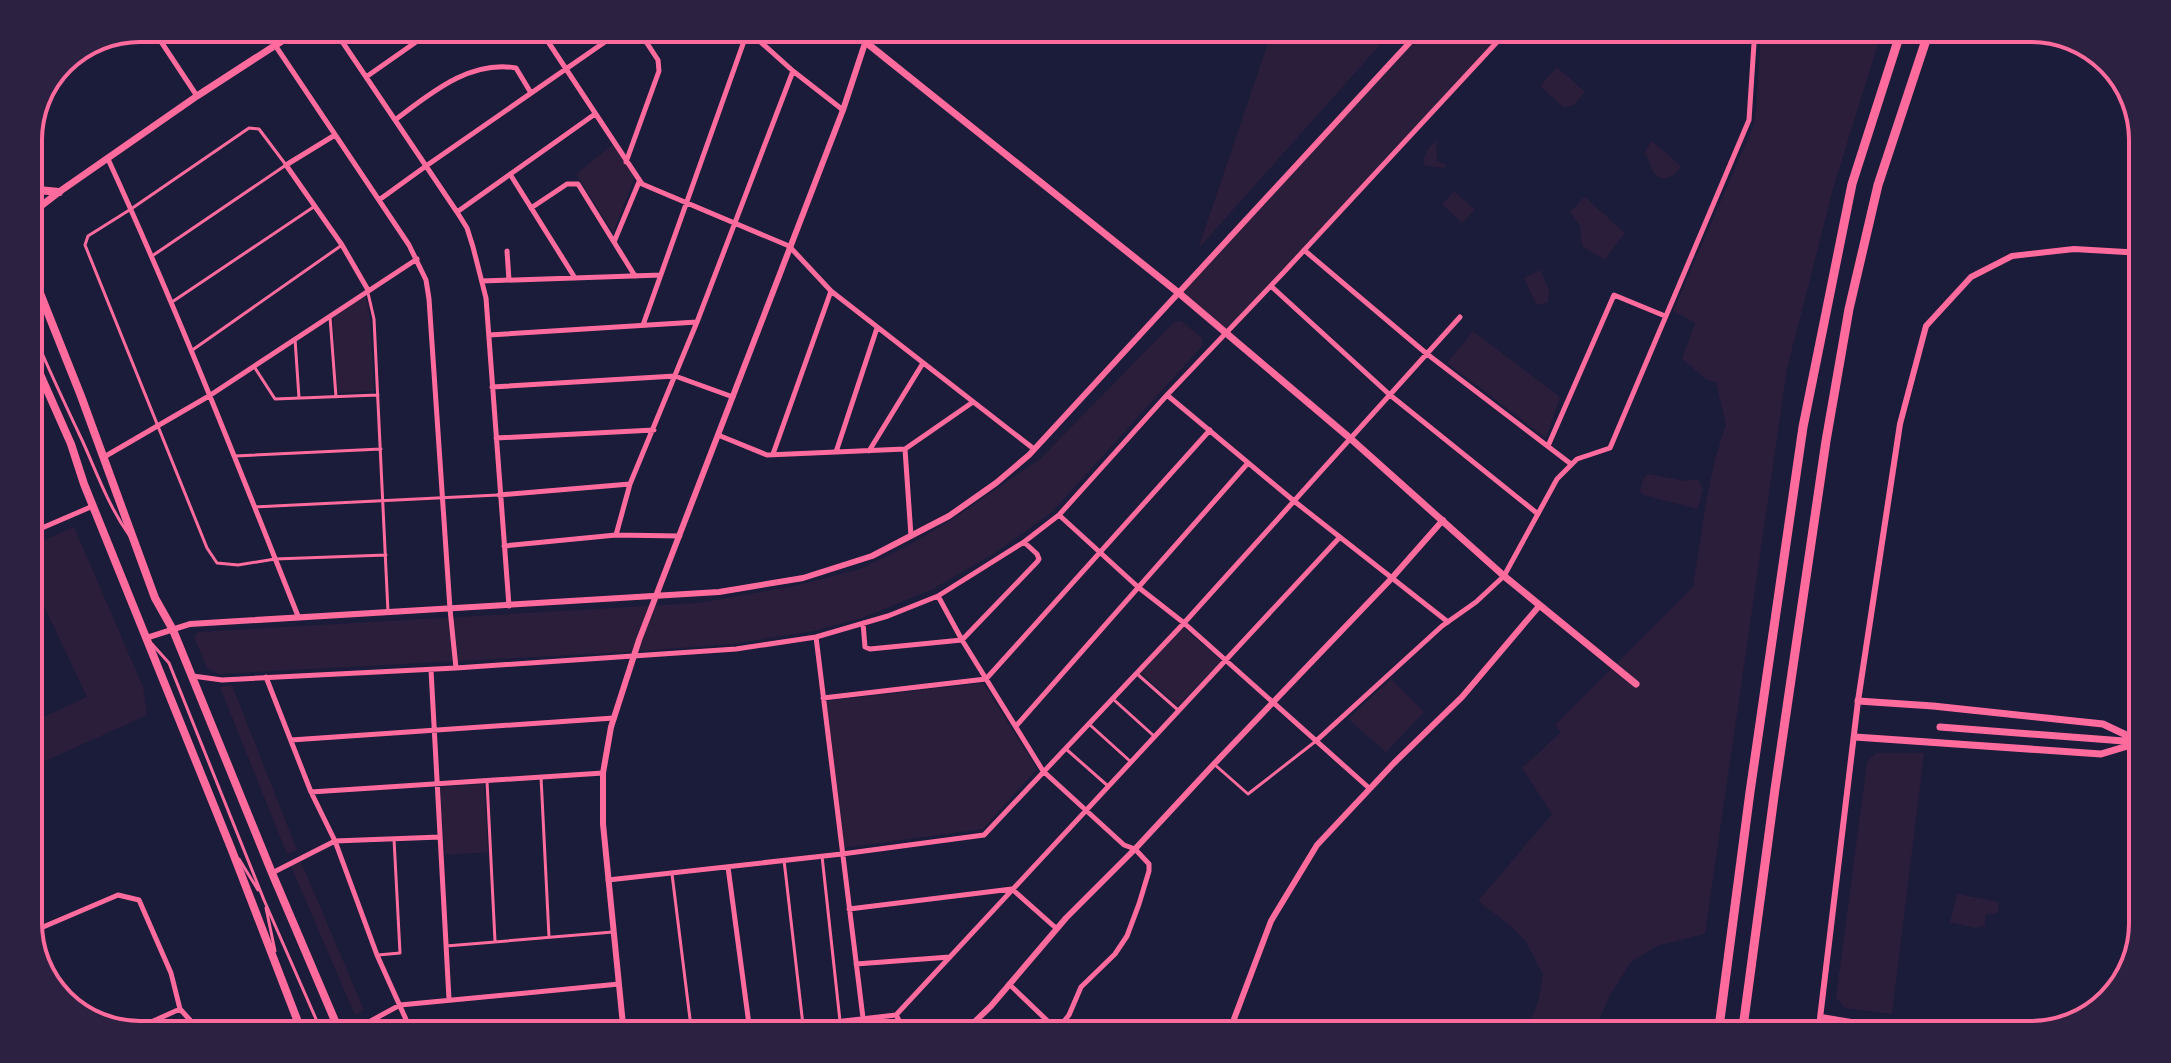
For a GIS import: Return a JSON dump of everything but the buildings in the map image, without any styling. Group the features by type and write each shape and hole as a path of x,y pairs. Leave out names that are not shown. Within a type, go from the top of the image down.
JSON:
{"highway":[{"path":"1720,1021 1803,427 1852,184 1898,42"},
{"path":"1744,1021 1826,441 1849,309 1878,185 1925,42"}],"main road":[{"path":"42,205 280,42"},
{"path":"865,43 1227,333 1504,576 1636,684"},
{"path":"42,190 59,192"},
{"path":"42,298 155,598 173,630 272,873 337,1021"},
{"path":"42,379 71,444 298,1021"},
{"path":"1858,701 2103,724 2129,736"},
{"path":"1940,727 2129,741"},
{"path":"1855,737 2101,754 2129,746"}],"street":[{"path":"161,42 197,96"},
{"path":"342,42 467,228 486,298 509,606"},
{"path":"366,77 416,42"},
{"path":"548,42 642,184 789,246 831,291 1034,449"},
{"path":"379,200 605,42"},
{"path":"626,162 659,71 658,60 646,42"},
{"path":"643,325 742,42"},
{"path":"761,42 843,110"},
{"path":"146,638 190,624 719,592 803,578 864,559 949,516 996,483 1034,449 1410,42"},
{"path":"192,675 222,680 431,670 736,649 816,637 888,616 938,596 1024,542 1059,515 1497,42"},
{"path":"1316,741 1504,576 1557,479 1571,464 1610,448 1749,120 1754,42"},
{"path":"623,1021 603,824 603,773 614,718 634,656 843,110 865,43"},
{"path":"275,45 417,259 426,280 456,668"},
{"path":"395,120 445,83 502,65 516,68 531,93"},
{"path":"616,535 630,484 697,322 793,71"},
{"path":"457,212 595,114"},
{"path":"335,135 286,165 342,245 368,290"},
{"path":"108,159 152,256 298,616"},
{"path":"510,174 575,278"},
{"path":"614,242 639,181"},
{"path":"531,208 567,184 578,184 635,276"},
{"path":"1820,1021 1858,701 1900,424 1926,326 1971,277 2012,256 2074,249 2129,252"},
{"path":"1304,250 1427,354 1571,464"},
{"path":"507,251 509,280"},
{"path":"103,458 209,396 417,259"},
{"path":"482,281 661,275"},
{"path":"1271,286 1390,395 1538,514"},
{"path":"773,454 831,291"},
{"path":"1548,446 1614,295 1665,316"},
{"path":"608,880 984,835 1184,623 1460,317"},
{"path":"489,335 697,322"},
{"path":"836,452 877,328"},
{"path":"869,451 923,363"},
{"path":"492,387 675,376 733,397"},
{"path":"1167,395 1294,501 1448,622"},
{"path":"718,435 767,455 905,449 973,402"},
{"path":"496,438 654,430"},
{"path":"823,698 986,679 1210,430"},
{"path":"905,449 911,536"},
{"path":"1015,726 1248,463"},
{"path":"499,495 630,484"},
{"path":"42,528 93,506"},
{"path":"1059,515 1369,788"},
{"path":"975,1021 1057,929 1391,579 1443,520"},
{"path":"504,546 616,535 680,536"},
{"path":"840,1021 896,1015 1340,537"},
{"path":"863,623 865,647 870,649 962,640 1039,559 1024,542"},
{"path":"938,596 1043,771 1086,812 1124,845 1135,849 1149,864 1127,936 1115,954 1081,987 1064,1021"},
{"path":"1233,1021 1271,921 1317,845 1369,788 1462,697 1540,605"},
{"path":"816,637 863,1018"},
{"path":"431,670 449,999"},
{"path":"266,677 311,792 335,841 377,955 407,1021"},
{"path":"291,740 614,718"},
{"path":"311,792 603,773"},
{"path":"272,873 335,841 440,837"},
{"path":"728,867 748,1021"},
{"path":"849,909 1012,889 1057,929"},
{"path":"42,927 118,895 139,900 171,973 180,1009 191,1021"},
{"path":"856,964 950,957"},
{"path":"370,1021 400,1005 619,984"},
{"path":"1009,984 1044,1021"},
{"path":"153,1021 180,1009"},
{"path":"896,1015 899,1021"},
{"path":"1821,1017 1845,1021"}],"lane":[{"path":"152,256 286,165 259,129 249,128 88,236 85,245 207,548 217,563 238,565 275,559 386,555"},
{"path":"171,303 315,206"},
{"path":"190,351 342,245"},
{"path":"368,290 374,319 388,612"},
{"path":"330,317 336,397"},
{"path":"295,339 299,398"},
{"path":"42,355 113,512 135,544"},
{"path":"254,366 275,399 378,395"},
{"path":"235,456 381,449"},
{"path":"254,507 499,495"},
{"path":"146,638 169,663 264,900 317,1021"},
{"path":"1136,673 1178,710"},
{"path":"1113,699 1154,736"},
{"path":"1089,724 1131,762"},
{"path":"1214,764 1248,794 1316,741"},
{"path":"1066,749 1109,787"},
{"path":"541,777 549,938"},
{"path":"487,781 495,942"},
{"path":"377,955 400,953 394,839"},
{"path":"229,842 264,900 279,973"},
{"path":"822,856 840,1021"},
{"path":"784,860 803,1021"},
{"path":"672,874 690,1021"},
{"path":"446,946 613,932"}],"shaded area":[{"path":"1268,42 1383,42 1198,249"},
{"path":"1410,42 1497,42 1227,333 1180,294"},
{"path":"1760,42 1879,42 1834,185 1787,369 1705,934 1657,946 1631,962 1610,995 1599,1021 1529,1021 1539,998 1543,975 1525,940 1478,901 1552,814 1522,768 1561,732 1555,725 1693,587 1706,502 1726,424 1716,382 1707,380 1682,359 1695,323 1673,311 1753,127"},
{"path":"1557,67 1585,92 1573,106 1563,107 1540,86"},
{"path":"1436,141 1437,161 1445,164 1445,168 1425,166 1423,161 1429,147"},
{"path":"1652,141 1681,166 1672,176 1660,178 1653,172 1644,153"},
{"path":"613,144 635,177 613,233 576,174"},
{"path":"1454,191 1475,210 1462,223 1442,204"},
{"path":"1583,198 1625,233 1606,258 1582,246 1580,226 1570,212"},
{"path":"1540,270 1549,289 1548,302 1541,305 1536,304 1524,278"},
{"path":"364,297 370,319 374,391 337,393 333,317"},
{"path":"1181,321 1202,338 1202,346 1052,512 995,553 933,589 862,618 814,631 733,644 219,674 207,668 194,637 199,632 698,603 795,586 860,569 953,519 1041,458 1174,322"},
{"path":"1473,331 1560,397 1546,438 1447,363"},
{"path":"1648,474 1686,481 1698,479 1703,488 1698,509 1643,495 1640,491"},
{"path":"74,527 143,687 147,715 42,763 42,718 87,697 42,602 42,541"},
{"path":"1182,627 1222,661 1178,706 1140,672"},
{"path":"1391,679 1424,712 1386,752 1348,719"},
{"path":"983,683 1037,769 983,829 843,848 826,701"},
{"path":"232,685 297,850 287,854 220,687"},
{"path":"1876,753 1924,753 1892,1014 1845,1008 1836,998 1867,762"},
{"path":"484,784 488,852 445,855 440,787"},
{"path":"301,862 364,1010 355,1015 291,866"},
{"path":"1957,894 1999,902 1998,913 1985,915 1985,926 1975,928 1950,922"}]}
